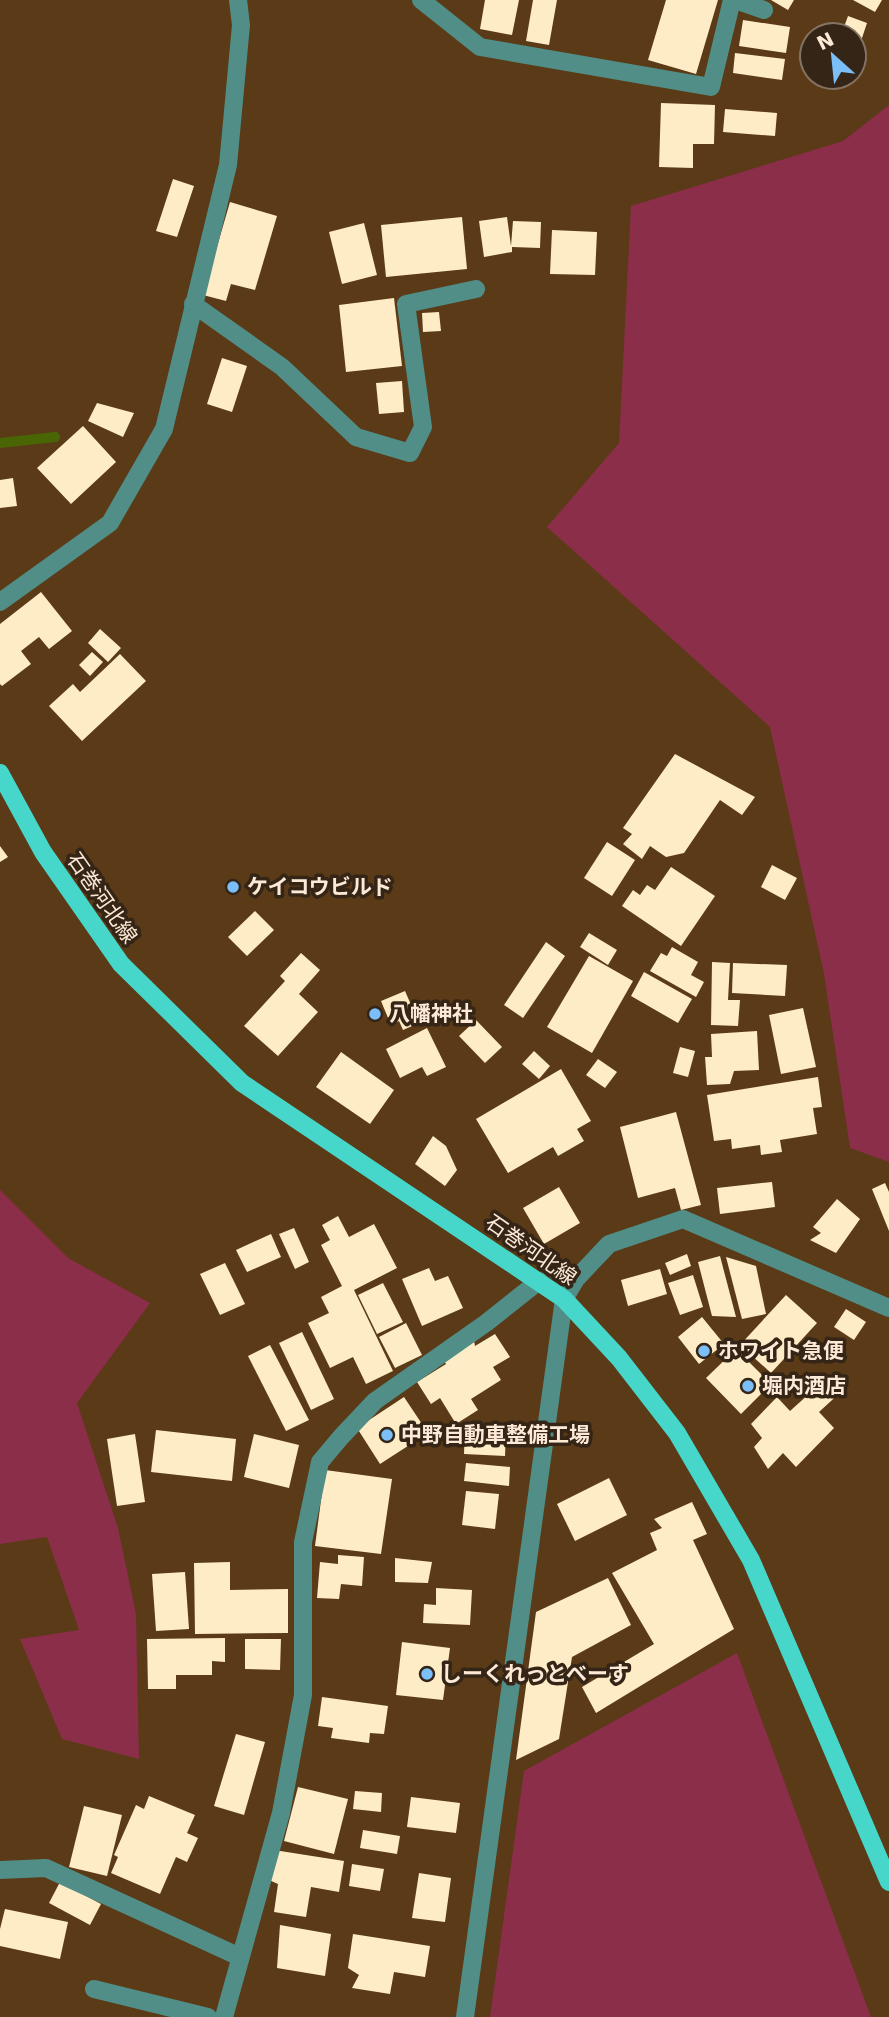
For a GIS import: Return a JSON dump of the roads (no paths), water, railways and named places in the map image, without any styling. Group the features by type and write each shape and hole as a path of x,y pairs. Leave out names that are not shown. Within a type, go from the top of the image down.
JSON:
{"main road":[{"name":"石巻河北線","path":"0,773 5,797 121,964 242,1083 564,1298 619,1359 677,1433 751,1560 889,1882"}],"street":[{"path":"0,602 110,523 164,429 228,165 241,25 237,0"},
{"path":"421,0 480,47 711,87 734,0 764,10"},
{"path":"193,304 282,367 356,437 410,453 423,428 406,304 477,289"},
{"path":"465,2017 564,1298 576,1279 609,1244 683,1219 889,1308"},
{"path":"224,2017 281,1813 303,1695 303,1542 320,1462 375,1401 539,1282"},
{"path":"0,1870 46,1868 240,1957"},
{"path":"94,1989 208,2017"}],"waterway":[{"path":"0,443 55,437"}],"place":[{"name":"ケイコウビルド","path":"233,887"},
{"name":"八幡神社","path":"375,1014"},
{"name":"ホワイト急便","path":"704,1351"},
{"name":"堀内酒店","path":"748,1386"},
{"name":"中野自動車整備工場","path":"387,1435"},
{"name":"しーくれっとべーす","path":"427,1674"}]}
